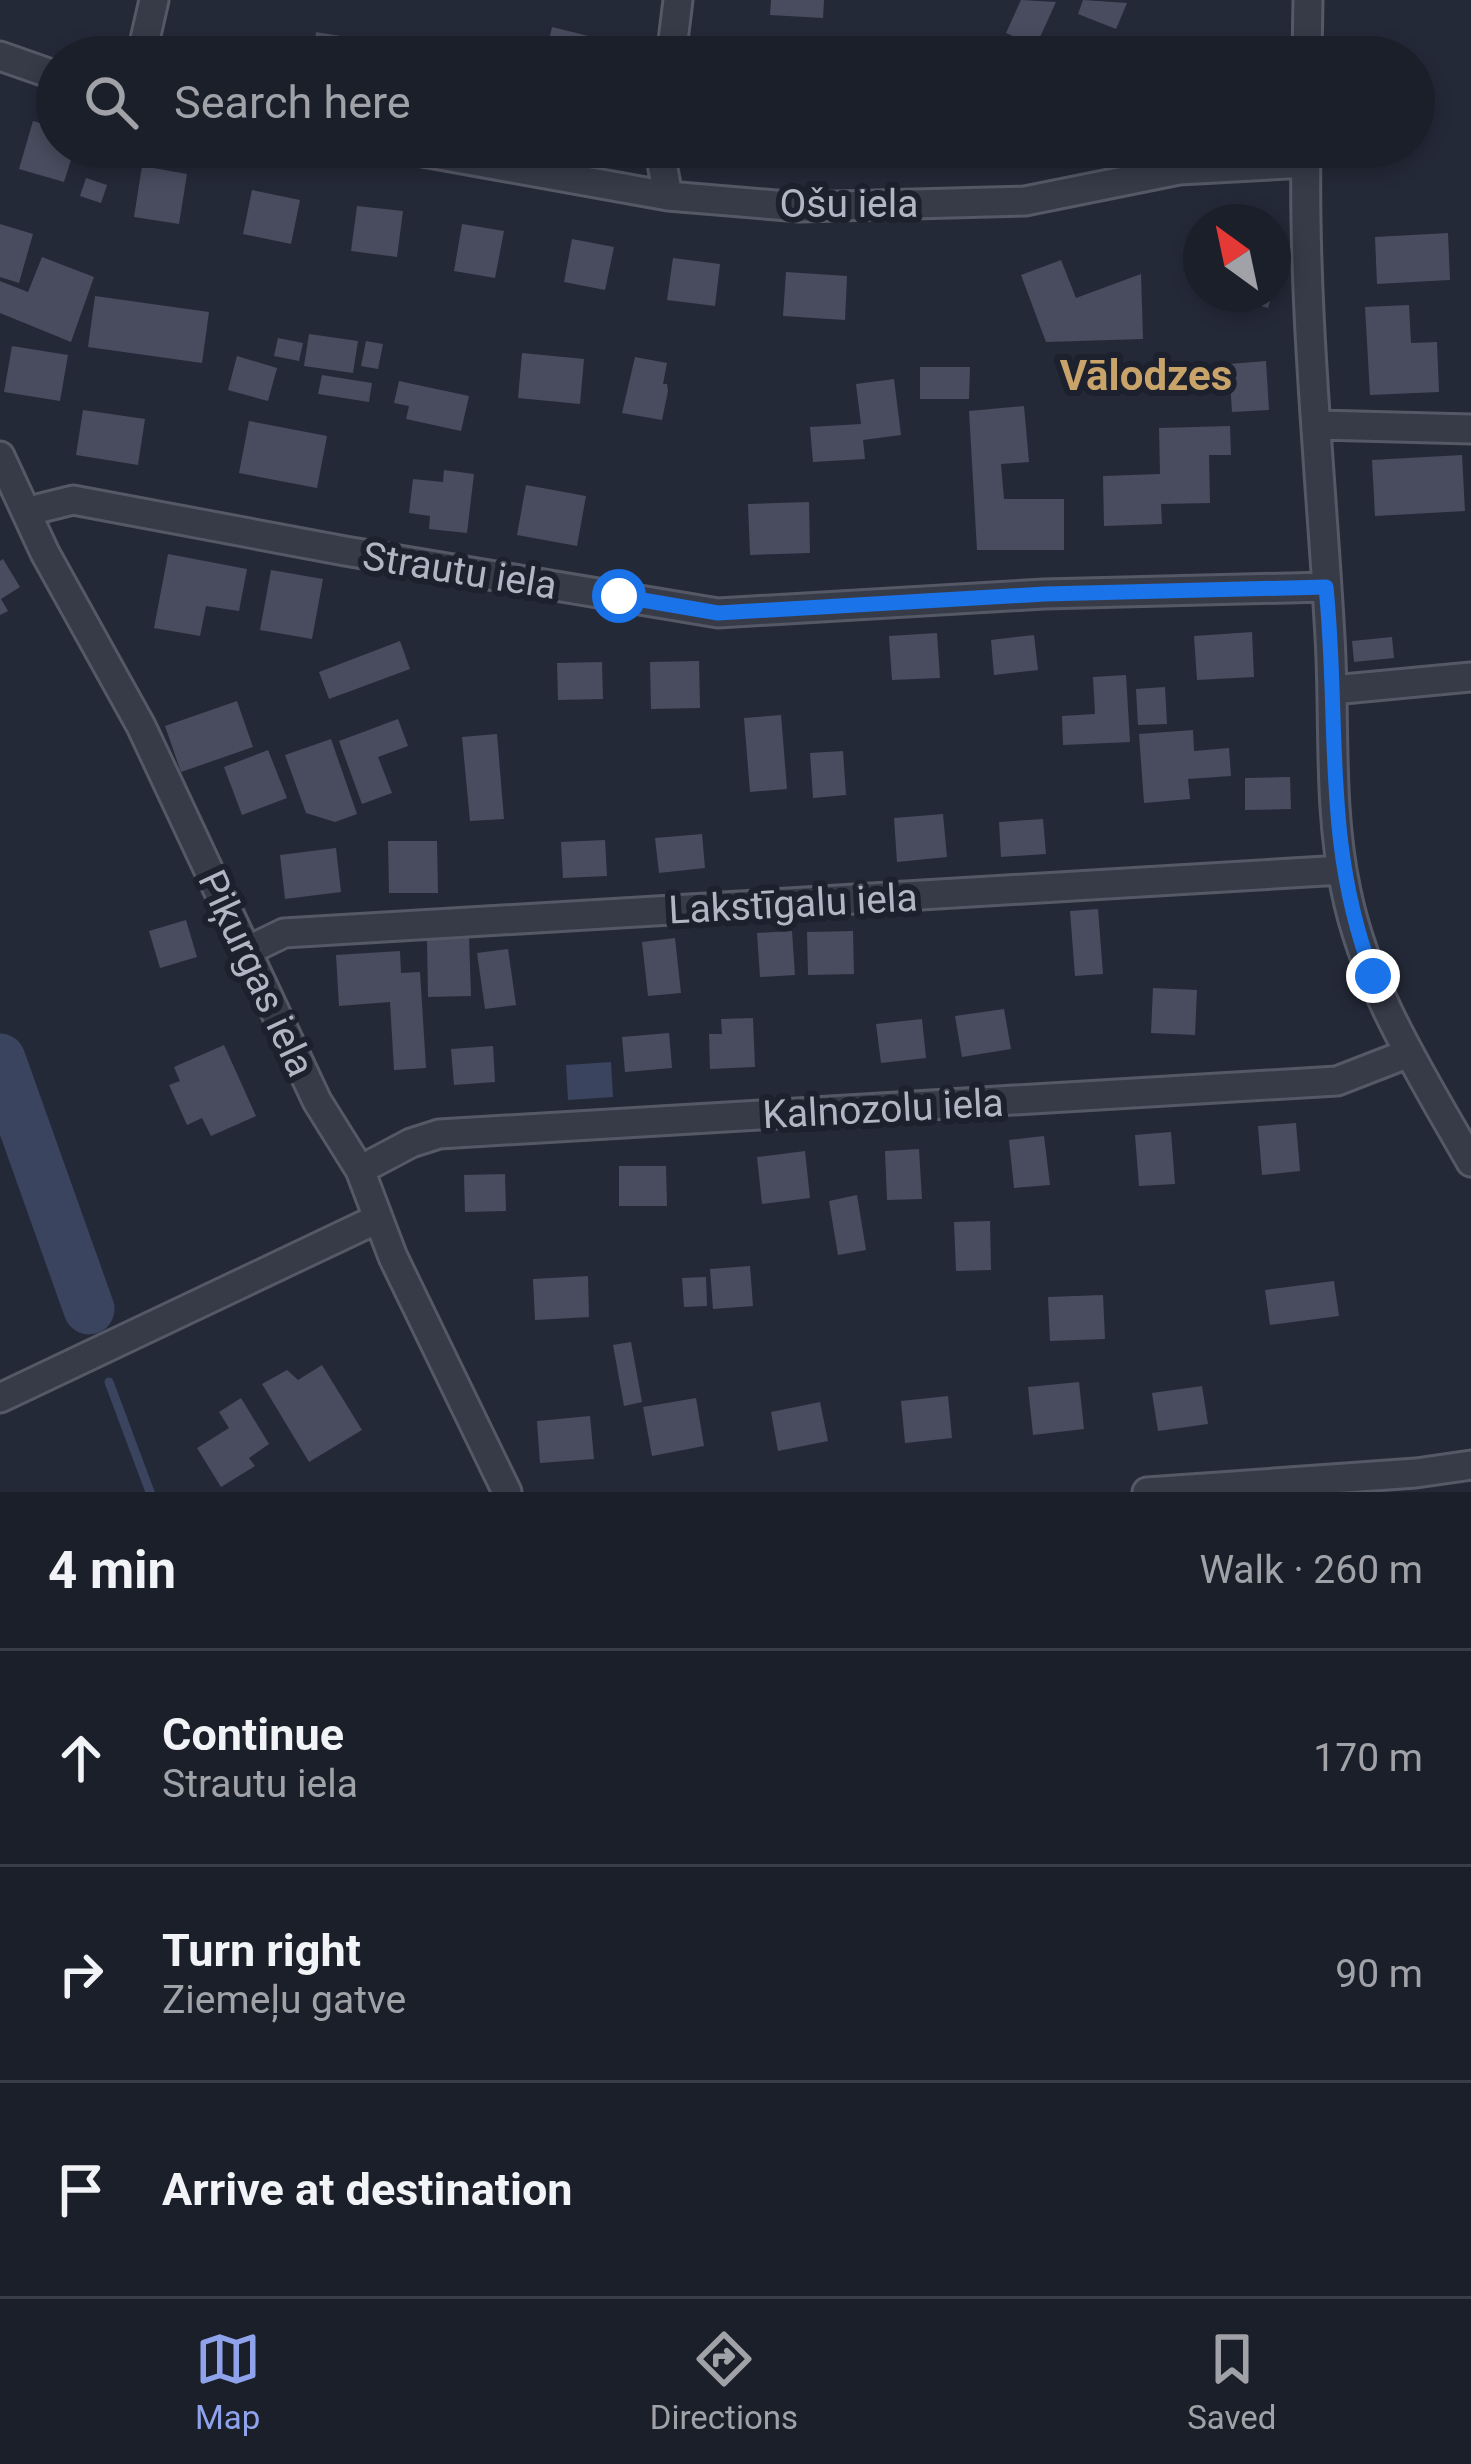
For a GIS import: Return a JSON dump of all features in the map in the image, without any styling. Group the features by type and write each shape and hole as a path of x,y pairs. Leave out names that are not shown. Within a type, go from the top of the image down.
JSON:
{"street":[{"path":"146,36 154,0"},
{"path":"674,36 678,0"},
{"path":"1307,36 1308,0"},
{"path":"0,56 36,69"},
{"name":"Ošu iela","path":"512,168 668,196 800,207 1025,201 1196,168"},
{"path":"663,168 668,196"},
{"path":"1306,168 1307,266 1334,690 1334,797 1342,870 1366,958 1408,1053 1471,1162"},
{"path":"1319,424 1471,429"},
{"name":"Piķurgas iela","path":"0,457 45,553 141,726 317,1102 360,1170 376,1219 507,1492"},
{"name":"Strautu iela","path":"28,511 73,500 718,613 1045,594 1326,587"},
{"path":"1334,690 1471,677"},
{"name":"Lakstīgalu iela","path":"247,951 284,932 1342,870"},
{"name":"Kalnozolu iela","path":"360,1170 439,1134 1336,1081 1408,1053"},
{"path":"0,1398 376,1219"},
{"path":"1147,1492 1417,1482 1471,1465"}],"water":[{"path":"611,1062 613,1097 568,1100 566,1065"}],"building":[{"path":"771,0 824,0 823,18 770,15"},
{"path":"1021,0 1056,2 1041,36 1006,33"},
{"path":"1083,0 1127,3 1116,29 1078,14"},
{"path":"552,27 589,36 550,36"},
{"path":"36,122 36,168 68,168 64,182 19,169"},
{"path":"142,168 187,174 179,224 134,217"},
{"path":"86,178 107,185 101,203 80,196"},
{"path":"252,190 300,200 291,244 243,234"},
{"path":"357,206 403,211 397,257 351,251"},
{"path":"0,224 33,234 19,283 0,277"},
{"path":"462,224 504,231 495,278 454,271"},
{"path":"1448,233 1450,280 1377,284 1375,237"},
{"path":"572,239 614,247 605,290 564,282"},
{"path":"42,257 94,277 71,342 0,313 0,281 28,292"},
{"path":"673,258 720,264 715,306 667,300"},
{"path":"1061,260 1076,298 1141,274 1143,339 1046,342 1021,275"},
{"path":"786,272 847,276 845,320 783,316"},
{"path":"95,296 209,312 202,363 88,347"},
{"path":"1409,305 1411,343 1437,342 1439,392 1370,395 1365,307"},
{"path":"309,334 358,341 353,373 304,366"},
{"path":"278,338 303,343 299,361 274,356"},
{"path":"366,341 383,344 378,369 361,366"},
{"path":"12,346 68,355 60,401 4,392"},
{"path":"522,353 584,359 580,404 518,398"},
{"path":"237,356 277,368 268,401 228,390"},
{"path":"635,357 667,363 662,420 622,413"},
{"path":"1266,361 1269,410 1232,412 1229,364"},
{"path":"920,367 970,367 969,399 920,399"},
{"path":"322,375 372,383 369,402 318,394"},
{"path":"894,379 901,435 863,440 865,459 813,462 810,427 861,424 856,384"},
{"path":"399,381 469,396 461,431 406,419 409,406 394,403"},
{"path":"1024,406 1029,462 1001,464 1004,499 1064,499 1064,550 977,550 969,411"},
{"path":"83,410 145,419 138,465 76,455"},
{"path":"249,421 327,436 317,488 239,473"},
{"path":"1230,426 1231,455 1209,455 1210,503 1161,504 1162,524 1104,526 1103,476 1160,474 1159,428"},
{"path":"1462,455 1465,511 1375,516 1372,460"},
{"path":"444,470 474,474 467,533 429,529 430,516 409,513 413,479 443,482"},
{"path":"526,485 586,496 577,546 517,535"},
{"path":"809,502 810,553 750,555 748,504"},
{"path":"168,554 247,569 239,611 206,606 200,636 154,628"},
{"path":"0,561 20,587 1,599 8,611 0,615"},
{"path":"271,570 323,579 312,639 260,630"},
{"path":"1252,632 1254,677 1197,680 1194,636"},
{"path":"937,633 940,678 892,680 889,636"},
{"path":"1034,635 1038,670 994,675 991,640"},
{"path":"1392,637 1394,658 1354,662 1352,641"},
{"path":"400,641 410,669 329,699 319,672"},
{"path":"699,661 700,708 651,709 650,662"},
{"path":"602,662 603,699 558,700 557,663"},
{"path":"1126,675 1130,742 1063,745 1062,716 1095,714 1093,677"},
{"path":"1165,687 1167,724 1138,725 1136,689"},
{"path":"237,701 253,747 181,772 165,726"},
{"path":"781,715 787,789 750,792 744,718"},
{"path":"398,719 408,746 378,757 392,793 362,804 339,741"},
{"path":"1193,730 1194,751 1229,748 1231,776 1188,779 1190,799 1144,803 1139,734"},
{"path":"497,734 504,819 470,821 462,737"},
{"path":"331,739 357,814 335,822 306,813 285,755"},
{"path":"268,750 287,798 242,815 224,767"},
{"path":"843,751 846,795 813,798 810,753"},
{"path":"1290,777 1291,809 1245,810 1245,778"},
{"path":"943,814 947,857 897,862 894,818"},
{"path":"1043,819 1046,854 1001,857 999,822"},
{"path":"702,834 705,868 659,873 655,838"},
{"path":"605,840 607,876 563,878 561,842"},
{"path":"388,841 437,841 438,893 389,893"},
{"path":"336,848 341,892 285,899 280,855"},
{"path":"1098,909 1103,974 1075,976 1070,911"},
{"path":"186,920 197,957 160,968 149,931"},
{"path":"792,931 795,975 760,977 757,933"},
{"path":"853,931 854,974 808,975 807,932"},
{"path":"469,937 471,996 428,997 427,938"},
{"path":"675,938 681,993 648,996 642,942"},
{"path":"508,949 516,1005 485,1009 477,953"},
{"path":"400,951 401,973 420,972 426,1068 394,1070 390,1002 339,1006 336,955"},
{"path":"1153,988 1197,990 1195,1035 1151,1033"},
{"path":"1004,1009 1011,1049 962,1057 955,1016"},
{"path":"753,1018 755,1067 710,1069 709,1034 722,1034 721,1019"},
{"path":"922,1019 926,1058 881,1063 876,1024"},
{"path":"669,1033 672,1068 625,1072 622,1037"},
{"path":"224,1045 256,1116 211,1136 202,1118 187,1125 169,1085 180,1081 174,1067"},
{"path":"493,1046 495,1082 454,1085 451,1049"},
{"path":"1296,1123 1300,1171 1262,1175 1258,1126"},
{"path":"1171,1132 1175,1184 1139,1186 1135,1135"},
{"path":"1044,1136 1050,1185 1014,1188 1009,1140"},
{"path":"919,1149 922,1199 887,1200 885,1151"},
{"path":"805,1151 810,1198 762,1204 757,1157"},
{"path":"619,1166 666,1166 667,1206 619,1206"},
{"path":"505,1174 506,1211 465,1212 464,1175"},
{"path":"857,1195 866,1250 838,1255 829,1201"},
{"path":"990,1221 991,1270 956,1271 954,1222"},
{"path":"750,1266 753,1306 713,1309 710,1269"},
{"path":"588,1276 589,1317 535,1320 533,1279"},
{"path":"706,1277 707,1306 684,1307 682,1278"},
{"path":"1334,1281 1339,1316 1270,1325 1265,1290"},
{"path":"1103,1295 1105,1339 1050,1341 1048,1297"},
{"path":"631,1342 642,1402 624,1406 613,1345"},
{"path":"322,1365 362,1430 309,1462 262,1384 287,1370 298,1380"},
{"path":"1079,1382 1084,1429 1033,1435 1028,1387"},
{"path":"1202,1386 1208,1424 1158,1431 1152,1393"},
{"path":"948,1396 952,1438 905,1443 901,1401"},
{"path":"241,1398 269,1444 249,1458 255,1466 221,1487 197,1448 229,1428 219,1412"},
{"path":"696,1398 704,1446 652,1456 643,1407"},
{"path":"820,1402 828,1441 778,1451 771,1412"},
{"path":"590,1416 594,1459 540,1463 537,1421"}],"waterway":[{"path":"0,1059 89,1309"},
{"path":"109,1382 150,1492"}],"district":[{"name":"Vālodzes","path":"1146,375"}],"route":[{"path":"619,596 718,613 1045,594 1326,587 1339,848 1346,893 1373,976"}]}
